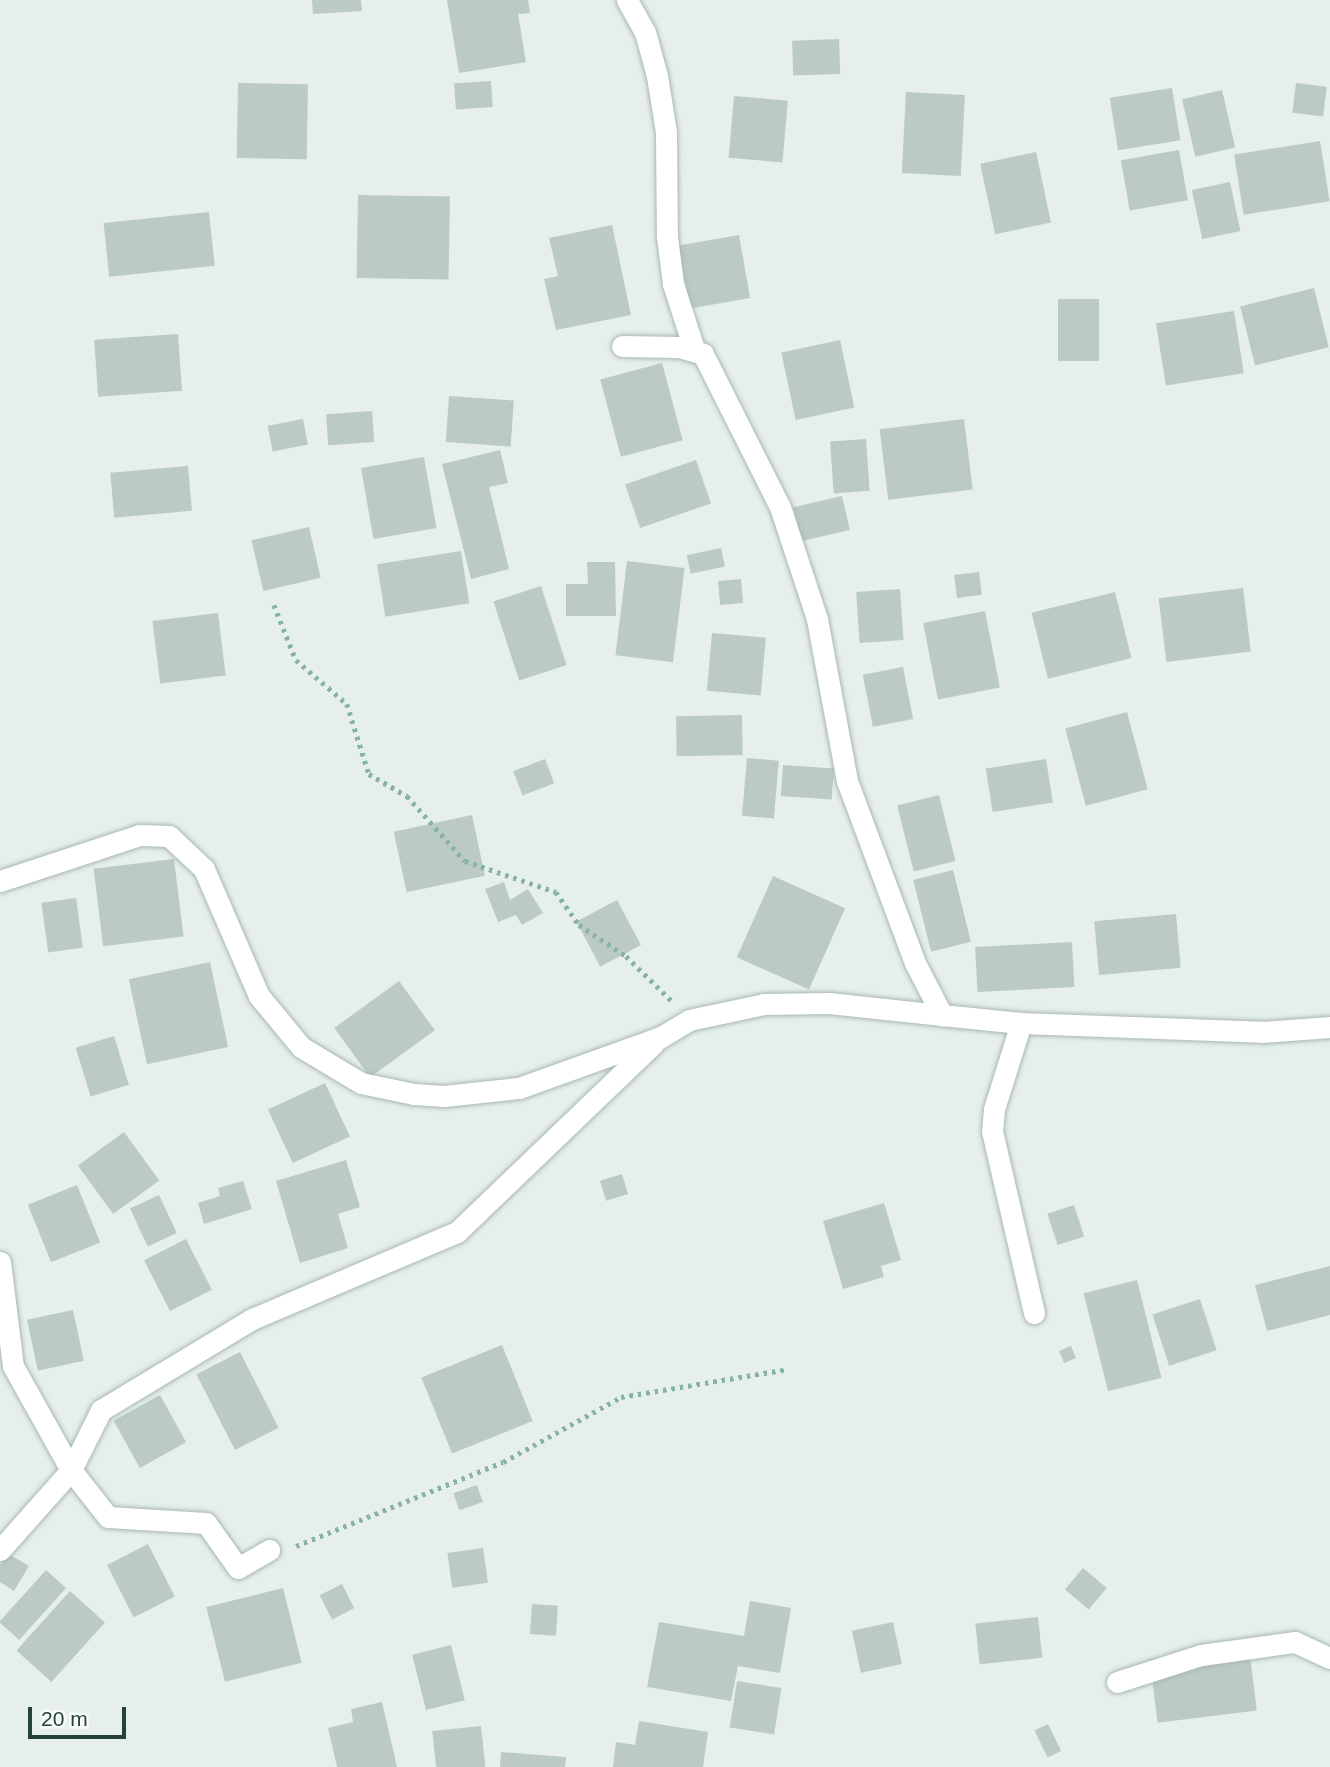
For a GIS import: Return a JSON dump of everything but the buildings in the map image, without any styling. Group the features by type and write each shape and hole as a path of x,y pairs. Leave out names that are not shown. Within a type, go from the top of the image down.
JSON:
{"street":[{"path":"627,0 645,32 657,76 666,132 667,237 673,284 695,349"},
{"path":"621,346 695,349 702,354 787,525 823,643 847,781 915,963 942,1015"},
{"path":"0,881 140,835 169,836 204,869 259,996 301,1047 361,1083 444,1096 519,1087 661,1037 689,1020 764,1004 829,1003 1021,1023 1262,1032 1330,1027"},
{"path":"1021,1023 994,1109 992,1131 1034,1313"},
{"path":"0,1550 71,1470 101,1410 252,1319 457,1233 661,1037"},
{"path":"0,1262 13,1366 71,1470 108,1517 206,1523 238,1568 278,1550"},
{"path":"1117,1682 1201,1656 1296,1642 1330,1658"}],"path":[{"path":"274,605 296,660 347,704 369,774 407,796 465,861 556,892 579,925 626,956 689,1020"},
{"path":"278,1550 503,1462 621,1396 788,1369"}]}
